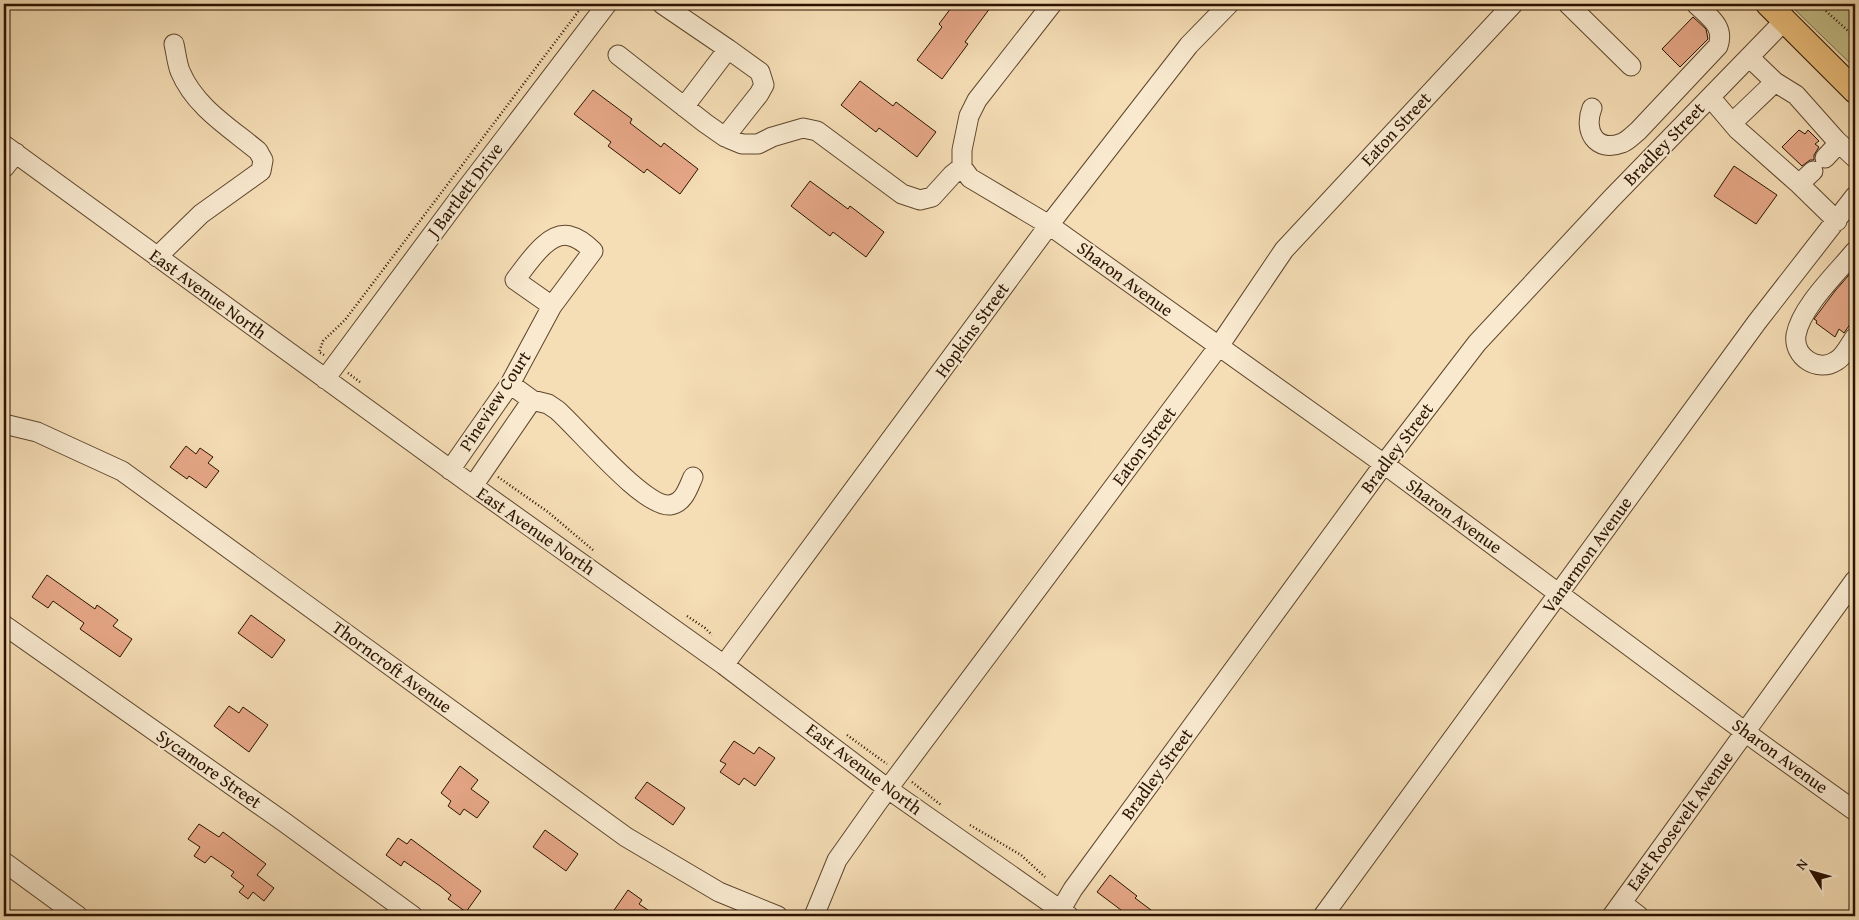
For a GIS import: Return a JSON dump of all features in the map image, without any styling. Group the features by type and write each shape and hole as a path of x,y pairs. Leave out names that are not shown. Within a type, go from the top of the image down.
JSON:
{"main road":[{"path":"1776,12 1855,92"}],"street":[{"name":"J Bartlett Drive","path":"326,378 607,4"},
{"path":"662,4 760,72 764,85 725,137"},
{"path":"618,55 725,137 742,144 758,144 791,130 803,128 817,131 902,194 920,200 932,197 962,167 962,150 969,116 977,100 1052,4"},
{"name":"Hopkins Street","path":"724,665 850,497 1049,225 1189,45 1229,4"},
{"name":"Eaton Street","path":"814,916 838,860 888,789 1219,346 1284,250 1513,4"},
{"path":"1568,4 1631,66"},
{"path":"1592,108 1588,123 1593,137 1606,146 1624,143 1638,131 1718,46 1720,32 1717,24 1696,4"},
{"name":"Bradley Street","path":"1063,914 1073,888 1384,464 1477,343 1748,57 1776,12"},
{"path":"1593,137 1606,141 1620,139 1713,42 1720,32"},
{"path":"157,257 201,214 261,171 263,160 258,151 206,109 189,90 179,69 174,44"},
{"path":"684,107 728,49"},
{"path":"1748,57 1775,82 1796,95 1855,158"},
{"path":"1732,123 1775,82"},
{"path":"1710,97 1732,123 1812,171 1836,221"},
{"path":"1638,131 1658,151"},
{"path":"1812,171 1839,143"},
{"name":"East Avenue North","path":"8,156 157,257 326,378 450,470 724,665 888,789 1063,914"},
{"name":"Sharon Avenue","path":"962,167 970,178 1049,225 1384,464 1855,811"},
{"name":"Vanarmon Avenue","path":"1323,916 1757,322 1855,196"},
{"path":"1855,251 1805,310 1796,334 1796,344 1801,356 1816,366 1824,366 1838,361 1855,337"},
{"name":"Pineview Court","path":"450,470 510,384 552,306"},
{"path":"510,384 532,400 548,404 557,410 571,422 630,484 650,499 660,504 669,505 677,503 683,497 692,477"},
{"path":"473,486 532,400"},
{"name":"Thorncroft Avenue","path":"4,424 38,432 122,471 626,837 719,892 778,916"},
{"name":"East Roosevelt Avenue","path":"1617,910 1855,580"},
{"name":"Sycamore Street","path":"4,625 284,822 413,916"},
{"path":"4,862 78,916"},
{"path":"1617,910 1639,916"}],"path":[{"path":"1818,4 1855,37"}],"shaded area":[{"path":"1789,4 1855,4 1855,68"}],"building":[{"path":"954,4 993,4 965,42 968,44 942,79 917,60 942,27 939,24"},
{"path":"1693,17 1706,29 1708,39 1680,67 1662,49"},
{"path":"860,81 893,106 896,102 936,132 917,157 879,128 876,132 841,105"},
{"path":"593,90 632,119 630,123 661,147 664,143 698,169 680,194 647,169 644,173 608,146 611,142 574,114"},
{"path":"1799,130 1805,134 1808,130 1819,141 1815,144 1819,147 1814,155 1814,160 1810,160 1802,166 1782,147"},
{"path":"1734,166 1777,195 1756,224 1714,196"},
{"path":"810,181 848,209 850,206 884,232 866,257 833,232 830,236 791,206"},
{"path":"1855,268 1855,317 1844,333 1839,329 1835,337 1816,323 1817,321 1814,319"},
{"path":"186,446 196,454 200,448 213,457 208,463 219,471 206,488 189,476 187,479 170,467"},
{"path":"47,575 95,609 97,605 118,620 113,626 132,639 120,657 80,629 84,623 53,601 48,608 32,597"},
{"path":"251,615 285,640 272,658 238,633"},
{"path":"229,706 239,713 243,707 268,725 249,752 214,726"},
{"path":"734,741 754,754 759,747 775,758 755,786 744,778 739,785 720,772 726,764 720,761"},
{"path":"460,766 478,780 471,789 489,802 477,818 464,809 460,815 448,806 451,801 441,793"},
{"path":"647,782 685,808 673,825 635,798"},
{"path":"199,824 219,837 223,832 266,864 257,875 274,888 264,901 253,892 248,899 239,892 244,886 231,876 234,872 211,856 205,863 194,856 200,847 188,839"},
{"path":"545,830 578,854 566,871 533,847"},
{"path":"398,838 407,844 411,839 481,891 466,912 448,899 451,895 440,886 404,861 401,866 386,855"},
{"path":"1110,875 1137,896 1135,898 1159,916 1129,916 1097,892"},
{"path":"628,890 642,900 639,904 657,916 610,916"}]}
